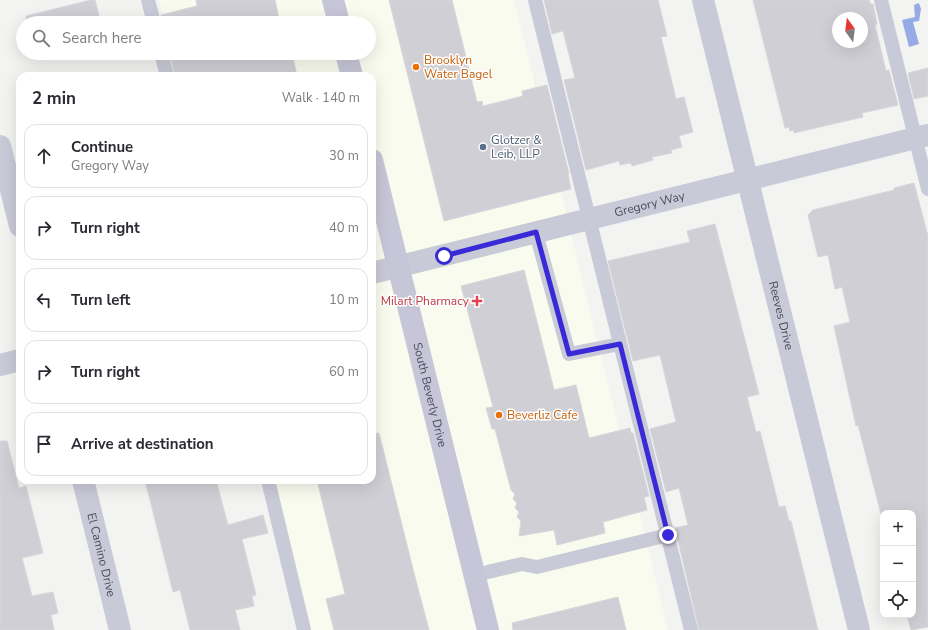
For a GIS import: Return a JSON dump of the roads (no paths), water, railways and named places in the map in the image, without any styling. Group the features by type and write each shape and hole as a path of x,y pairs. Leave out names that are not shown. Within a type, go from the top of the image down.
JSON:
{"main road":[{"path":"333,0 337,16"},
{"path":"348,60 351,72"},
{"name":"South Beverly Drive","path":"376,176 488,630"}],"street":[{"name":"Reeves Drive","path":"703,0 859,630"},
{"name":"Gregory Way","path":"376,272 922,137"},
{"path":"0,146 16,210"},
{"path":"0,365 16,361"},
{"name":"El Camino Drive","path":"84,484 120,630"}],"lane":[{"path":"148,0 152,16"},
{"path":"535,0 691,630"},
{"path":"881,0 922,137 928,189"},
{"path":"163,60 166,72"},
{"path":"536,232 569,354 620,344"},
{"path":"269,484 304,630"},
{"path":"475,575 522,564 537,567 668,535"}],"water":[{"path":"919,3 921,9 919,21 913,22 919,44 909,47 902,20 915,17 914,5"}],"place":[{"name":"Brooklyn Water Bagel","path":"416,67"},
{"name":"Glotzer & Leib, LLP","path":"483,147"},
{"name":"Milart Pharmacy","path":"477,301"},
{"name":"Beverliz Cafe","path":"499,415"}]}
